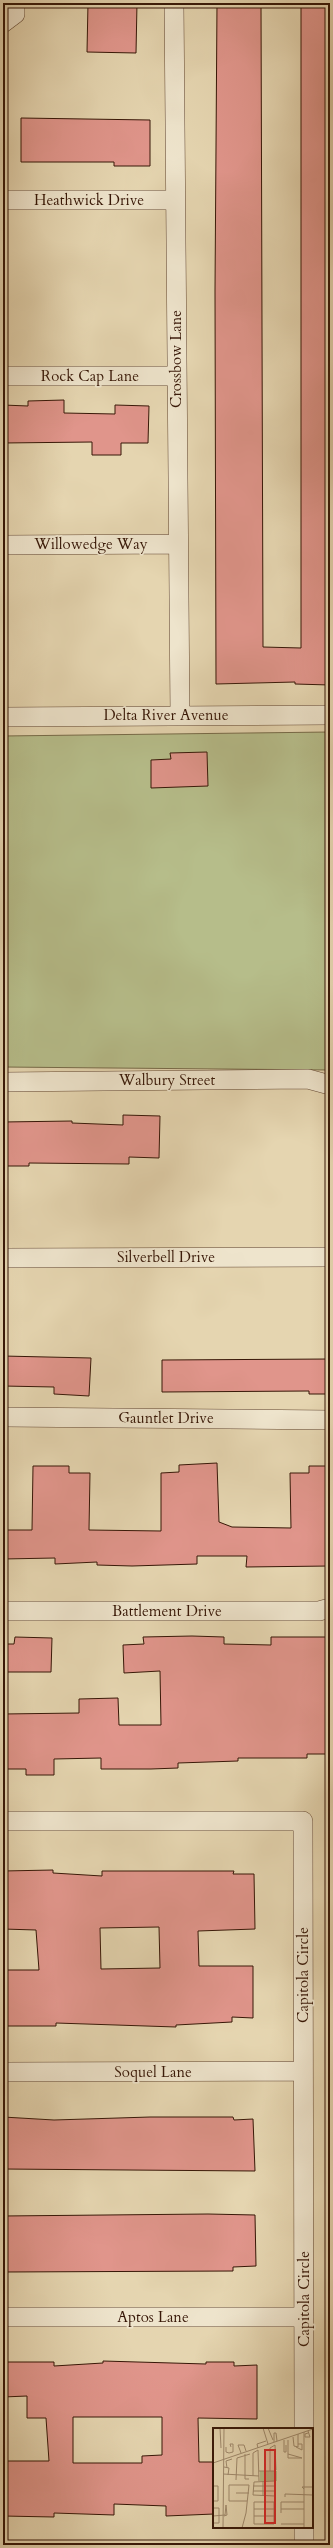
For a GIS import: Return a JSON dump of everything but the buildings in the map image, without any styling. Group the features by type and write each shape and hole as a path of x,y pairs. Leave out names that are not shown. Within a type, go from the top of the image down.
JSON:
{"street":[{"path":"3,23 15,14 15,3"},
{"name":"Crossbow Lane","path":"174,3 180,715"},
{"name":"Heathwick Drive","path":"3,200 176,200"},
{"name":"Rock Cap Lane","path":"3,376 176,376"},
{"name":"Willowedge Way","path":"3,545 178,544"},
{"name":"Delta River Avenue","path":"3,717 330,715"},
{"name":"Walbury Street","path":"3,1082 308,1079 330,1085"},
{"name":"Silverbell Drive","path":"3,1258 330,1257"},
{"name":"Gauntlet Drive","path":"3,1417 330,1420"},
{"name":"Battlement Drive","path":"3,1611 319,1611 330,1608"},
{"name":"Capitola Circle","path":"3,1821 303,1821 304,2428"},
{"name":"Soquel Lane","path":"3,2072 303,2072"},
{"name":"Aptos Lane","path":"3,2317 304,2316"},
{"path":"304,2528 304,2545"}],"green space":[{"path":"330,732 330,1070 3,1067 3,736"}]}
